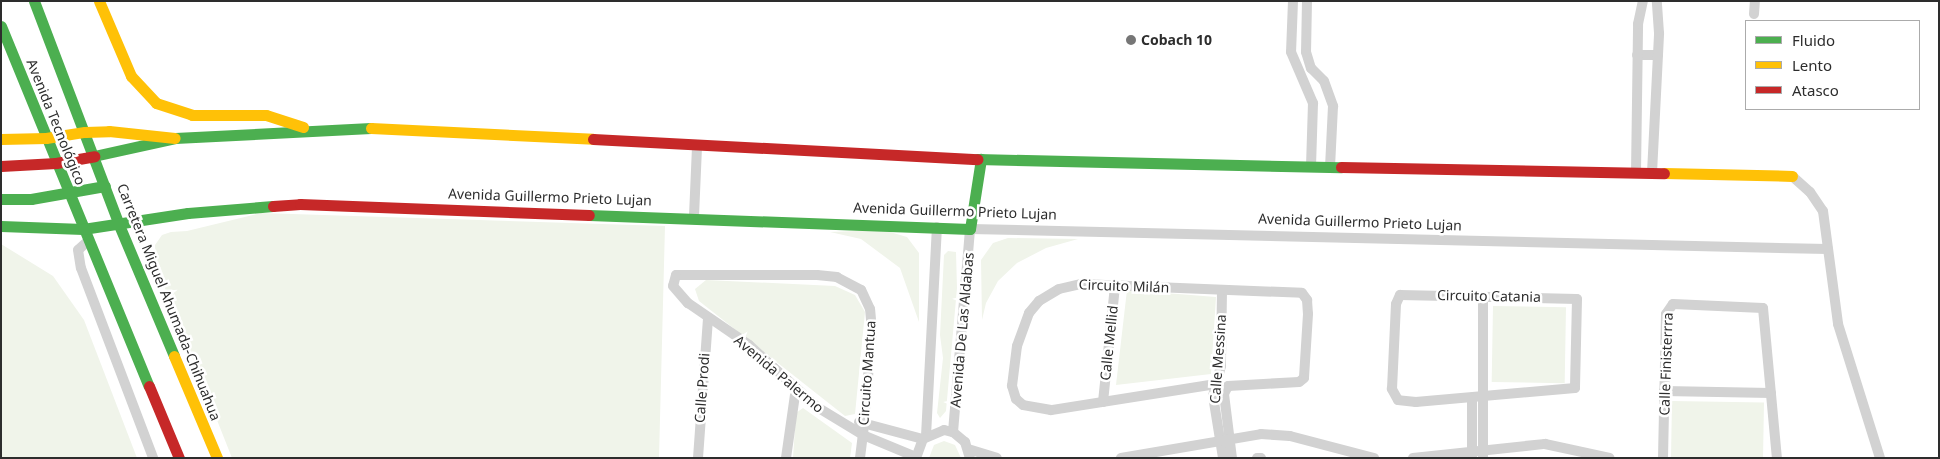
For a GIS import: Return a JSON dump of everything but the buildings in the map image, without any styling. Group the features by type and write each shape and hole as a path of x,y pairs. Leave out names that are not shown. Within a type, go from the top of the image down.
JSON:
{"street":[{"name":"Avenida Tecnológico","path":"34,1 94,156"},
{"path":"99,1 131,76 156,103 192,115 266,115 307,129"},
{"path":"1293,1 1291,52 1313,103 1311,166"},
{"path":"1307,1 1306,52 1311,68 1324,81 1333,106 1330,167"},
{"path":"1636,173 1638,24 1643,1"},
{"path":"1652,173 1658,55 1657,1"},
{"path":"1754,14 1755,1"},
{"name":"Avenida Tecnológico","path":"1,26 88,242 179,458"},
{"path":"1637,55 1658,55"},
{"path":"1636,101 1656,101"},
{"path":"1,166 56,163 175,138 307,129 431,131 697,147 981,159 1792,176 1810,192 1823,211 1838,324 1880,458"},
{"path":"1,139 46,138 85,132 109,131 175,138"},
{"path":"694,216 697,147"},
{"name":"Carretera Miguel Ahumada-Chihuahua","path":"94,156 119,224 217,458"},
{"path":"970,229 981,159"},
{"path":"1,199 31,199 105,186"},
{"name":"Avenida Guillermo Prieto Lujan","path":"1,226 83,229 188,213 300,204 694,216 970,229 1828,249"},
{"path":"916,457 925,438 937,227"},
{"name":"Avenida De Las Aldabas","path":"953,432 970,229"},
{"path":"88,242 78,250 81,268 153,458"},
{"name":"Avenida Palermo","path":"861,290 837,277 817,275 679,273 673,279 675,290 708,319 748,345 828,415 848,424 863,435 916,457"},
{"name":"Circuito Milán","path":"1216,384 1059,409 1035,408 1016,399 1012,386 1022,329 1039,301 1069,285 1115,284 1297,292 1305,295 1307,300 1303,381 1233,384"},
{"name":"Calle Mellid","path":"1103,402 1115,284"},
{"name":"Circuito Mantua","path":"860,458 872,331 870,309 861,290"},
{"name":"Calle Messina","path":"1222,290 1221,366 1213,396 1232,458"},
{"name":"Circuito Catania","path":"1403,294 1483,297 1573,297 1579,302 1574,389 1483,397 1416,402 1398,400 1392,389 1396,304 1403,294"},
{"path":"1483,297 1483,454"},
{"name":"Calle Finisterrra","path":"1662,456 1666,314 1673,304 1763,308 1777,458"},
{"name":"Calle Prodi","path":"698,458 708,319"},
{"name":"Calle Messina","path":"1223,458 1225,438 1224,394 1228,386 1233,384"},
{"path":"786,458 796,388"},
{"path":"1664,391 1771,392"},
{"path":"1472,398 1472,454"},
{"path":"848,424 864,421 925,438 934,432 953,432 969,453 997,458"},
{"path":"1120,458 1225,438 1276,434 1374,458"},
{"path":"1413,458 1483,454 1545,444 1610,458"},
{"path":"1256,458 1261,458"}],"shaded area":[{"path":"261,213 665,226 659,458 232,458 156,266 155,245 162,235 171,232 187,231"},
{"path":"883,230 907,237 919,253 919,322 900,268 861,239 830,232"},
{"path":"1008,238 1078,239 1046,248 1017,263 998,281 986,303 982,320 981,260 993,243"},
{"path":"1,244 53,276 84,320 137,458 1,458"},
{"path":"948,251 956,252 957,288 946,411 940,418 937,413 943,358 940,335 944,255"},
{"path":"706,280 835,286 855,295 865,312 855,414 845,416 699,301 695,289"},
{"path":"1127,290 1216,297 1211,374 1116,385"},
{"path":"1493,306 1566,307 1565,383 1492,382"},
{"path":"1672,401 1764,403 1763,458 1671,458"},
{"path":"803,408 852,443 850,458 793,458 796,413"},
{"path":"944,441 955,445 961,458 929,458 934,445"}],"traffic: fast":[{"path":"34,1 119,225 174,356"},
{"path":"1,26 149,386"},
{"path":"94,156 175,138 371,128"},
{"path":"977,159 1341,167"},
{"path":"589,215 970,229 981,159"},
{"path":"1,199 31,199 105,186"},
{"path":"1,226 83,229 188,213 273,206"}],"traffic: slow":[{"path":"99,1 131,76 156,103 192,115 266,115 303,127"},
{"path":"371,128 593,139"},
{"path":"85,132 109,131 175,138"},
{"path":"1,139 46,138 85,132"},
{"path":"1664,173 1792,176"},
{"path":"174,356 217,458"}],"traffic: jam":[{"path":"593,139 977,159"},
{"path":"1,166 56,163 94,156"},
{"path":"1341,167 1664,173"},
{"path":"273,206 300,204 589,215"},
{"path":"149,386 179,458"}],"place":[{"name":"Cobach 10","path":"1131,40"}]}
